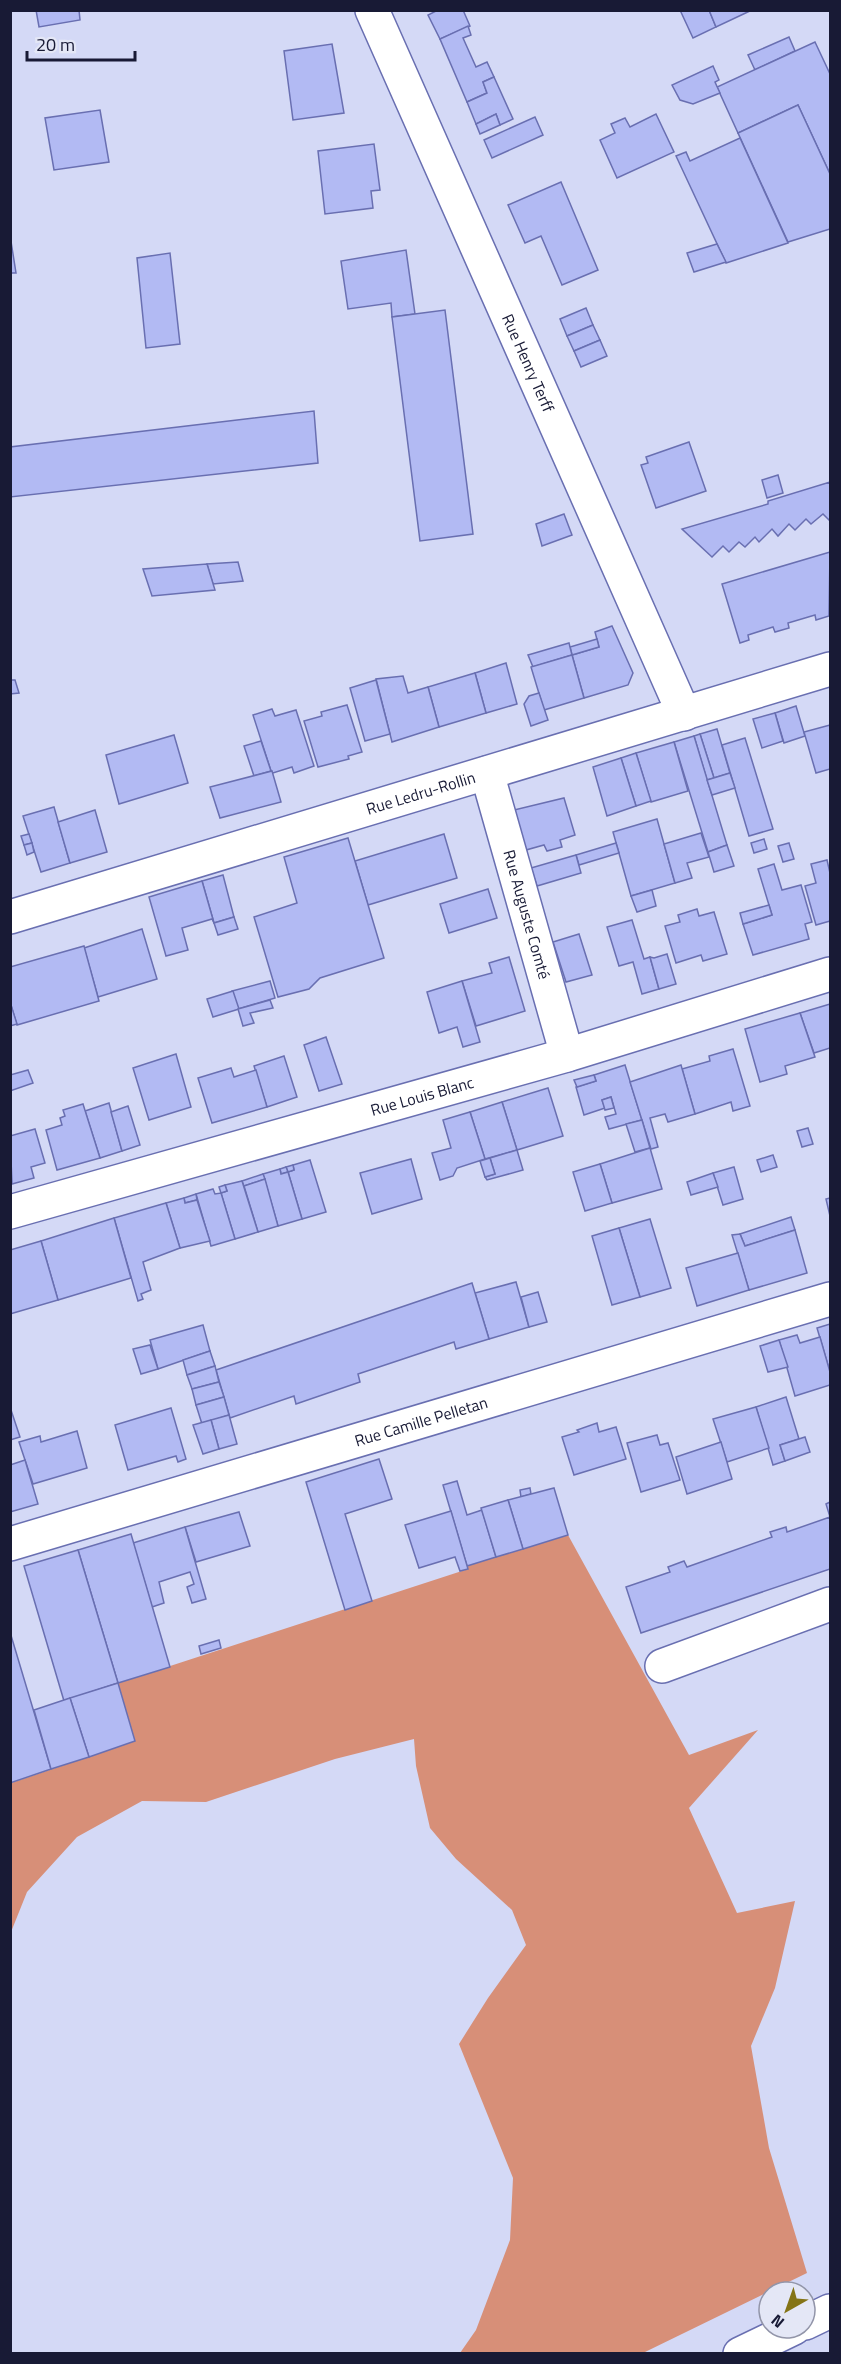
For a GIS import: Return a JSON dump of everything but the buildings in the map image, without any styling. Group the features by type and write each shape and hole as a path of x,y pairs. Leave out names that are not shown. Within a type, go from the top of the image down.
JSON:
{"street":[{"name":"Rue Henry Terff","path":"372,10 684,714"},
{"name":"Rue Ledru-Rollin","path":"10,917 831,669"},
{"name":"Rue Auguste Comté","path":"487,773 567,1055"},
{"name":"Rue Louis Blanc","path":"10,1212 567,1055 831,974"},
{"name":"Rue Camille Pelletan","path":"10,1544 831,1299"},
{"path":"662,1666 831,1604"},
{"path":"817,2317 831,2311"},
{"path":"740,2354 769,2340"}],"shaded area":[{"path":"568,1535 689,1755 758,1730 689,1808 737,1913 795,1901 775,1988 751,2046 769,2148 807,2273 793,2280 757,2280 757,2297 643,2353 460,2353 476,2330 510,2240 513,2178 459,2044 526,1945 512,1910 456,1859 430,1828 416,1766 414,1739 335,1759 206,1802 142,1801 77,1837 27,1892 11,1932 11,1783 135,1741 118,1683 468,1569 467,1566"}]}
